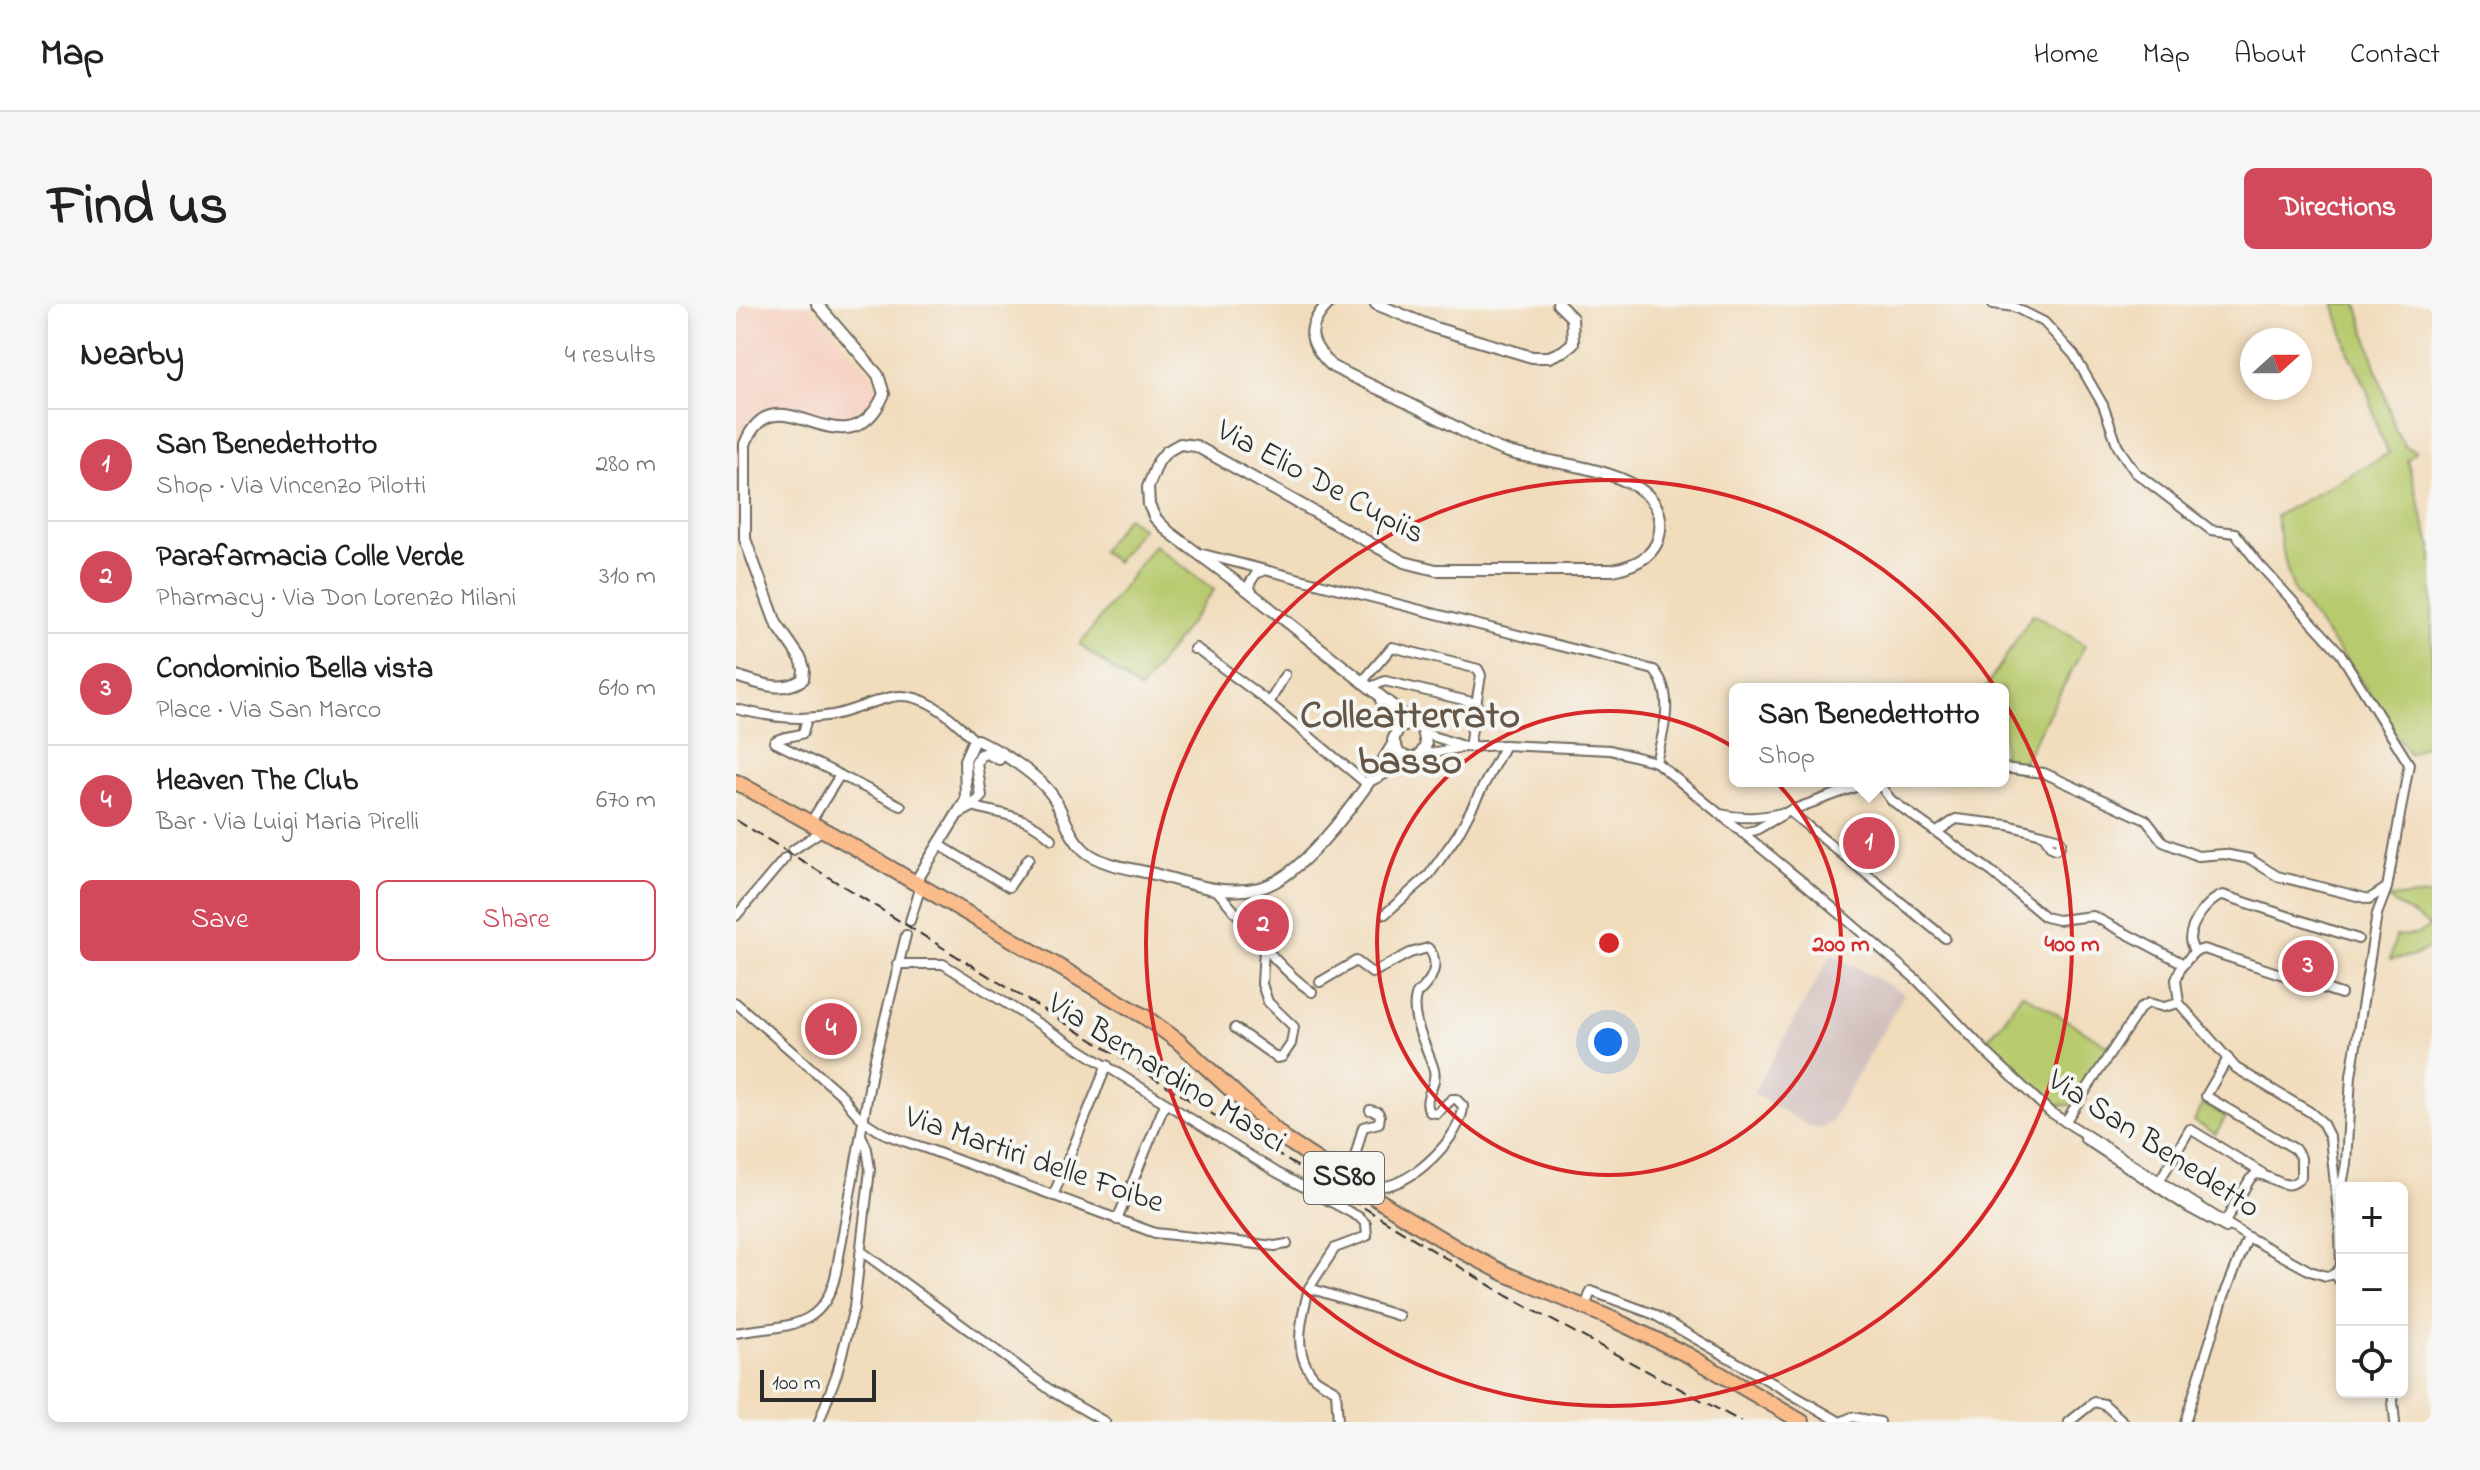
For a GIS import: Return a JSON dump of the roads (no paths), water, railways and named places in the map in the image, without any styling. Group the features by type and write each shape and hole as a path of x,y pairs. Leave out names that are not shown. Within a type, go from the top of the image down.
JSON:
{"main road":[{"name":"SS80","path":"736,773 774,804"},
{"name":"SS80","path":"736,782 1155,1023 1265,1123 1324,1165 1477,1260 1688,1355 1802,1422"},
{"name":"SS80","path":"736,791 774,804"}],"street":[{"path":"736,676 782,689 794,686 803,679 804,669 801,659 776,623 745,539 745,444 750,432 767,417 784,413 841,430 861,426 878,409 884,394 878,375 817,304"},
{"name":"Via Elio De Cupiis","path":"1328,304 1312,326 1313,342 1333,367 1504,451 1600,472 1634,484 1654,501 1662,525 1658,542 1634,566 1613,570 1436,570 1404,562 1196,446 1180,444 1166,452 1151,475 1148,487 1149,505 1155,518 1416,725"},
{"path":"1376,304 1477,341 1532,357 1549,357 1573,343 1572,318 1558,304"},
{"path":"1993,304 2014,307 2044,322 2074,355 2103,405 2118,447 2135,472 2211,530 2235,533 2258,563 2340,653 2409,764 2387,888 2377,914 2351,1076 2342,1182"},
{"path":"1197,553 1654,670 1667,694 1664,730 1656,762"},
{"path":"1251,593 1250,583 1256,574 1265,570"},
{"path":"1369,686 1389,650 1395,647 1478,669 1481,675 1466,747"},
{"path":"1194,649 1371,782"},
{"path":"1269,703 1285,675"},
{"path":"1369,686 1385,681 1476,703"},
{"path":"736,709 772,718 807,718 834,715 895,696 912,697 945,712 973,740 998,751 1043,785 1054,799 1070,835 1086,853 1108,862 1217,891 1262,888 1283,878 1331,832 1371,782 1393,744 1396,730 1369,686"},
{"path":"807,718 803,733 778,738 774,742 901,806"},
{"path":"1396,730 1407,724 1416,725 1426,734 1466,747"},
{"path":"1371,782 1414,756 1426,745 1426,734"},
{"path":"910,921 918,885 938,844 966,800 965,760 973,740"},
{"path":"1393,744 1399,754 1414,756 1466,747"},
{"path":"1385,914 1429,875 1458,834 1505,745"},
{"name":"Via San Benedetto","path":"1466,747 1505,745 1610,750 1656,762 1916,979 2027,1092 2065,1122 2248,1237 2310,1271 2326,1276 2335,1274"},
{"path":"957,814 972,806 981,796 976,763 980,755 992,755 1020,775 1043,785"},
{"path":"2009,769 2044,773 2146,820 2163,842 2198,856 2224,854 2250,859 2277,876 2369,899 2387,888"},
{"path":"793,850 817,826 840,775"},
{"path":"1717,813 1756,818 1789,811 1857,787"},
{"path":"1879,787 1891,800 2051,920 2093,916 2184,964"},
{"path":"972,806 1011,814 1052,839"},
{"path":"1742,833 1762,827 1789,811"},
{"path":"1789,811 1945,938"},
{"path":"1742,833 1756,818"},
{"path":"1937,832 1956,819 2008,825 2044,835"},
{"path":"1760,847 1755,835 1762,827"},
{"path":"938,844 1019,892"},
{"path":"736,916 785,858"},
{"path":"1009,887 1029,858"},
{"path":"1217,891 1292,978 1312,992"},
{"path":"2194,952 2190,940 2194,927 2211,899 2223,895 2358,939"},
{"path":"736,1333 803,1322 817,1314 827,1303 833,1288 873,1066 906,935"},
{"path":"1235,1028 1277,1058 1282,1057 1291,1044 1294,1027 1268,1002 1262,984 1264,948"},
{"path":"1320,982 1356,961 1372,973 1410,953 1428,948 1435,956 1436,965 1416,995 1415,1004 1421,1038 1434,1071 1435,1080 1427,1107 1430,1112 1437,1113 1452,1099 1463,1106 1462,1117 1440,1150 1421,1170 1404,1181 1382,1186 1341,1164 1332,1161 1324,1165"},
{"path":"2336,1188 2330,1138 2322,1122 2236,1068 2179,1003 2176,980 2194,952 2204,949 2341,994"},
{"name":"Via Bernardino Masci","path":"897,964 943,964 1276,1172 1359,1217 1366,1224 1367,1236 1335,1248 1309,1288"},
{"name":"Via Martiri delle Foibe","path":"736,1003 843,1096 855,1116 888,1137 932,1150 1155,1233 1275,1246 1287,1244"},
{"path":"2179,1003 2164,1007 2149,1003 2141,1007 2065,1122 2102,1152 2189,1208 2248,1237 2224,1296 2185,1422"},
{"path":"2160,1180 2190,1129 2286,1186 2294,1185 2301,1177 2301,1158 2295,1149 2206,1096 2228,1058"},
{"path":"1053,1196 1107,1065"},
{"path":"1117,1220 1165,1104"},
{"path":"1341,1164 1354,1160 1363,1127 1379,1123 1378,1112 1370,1110"},
{"path":"819,1422 837,1373 851,1319 870,1169 861,1136"},
{"path":"2225,1222 2250,1179 2256,1174 2264,1175"},
{"path":"843,1233 1041,1383 1105,1422"},
{"path":"2335,1274 2341,1266 2340,1254"},
{"path":"1338,1422 1338,1394 1312,1375 1302,1354 1299,1339 1309,1288 1399,1316"},
{"path":"1585,1307 1591,1291 1653,1314 1841,1422 1852,1417 1880,1422"},
{"path":"2393,1398 2395,1422"},
{"path":"2069,1422 2094,1402 2104,1404 2124,1422"}],"railway":[{"path":"736,820 1507,1296 1742,1422"}],"place":[{"name":"San Benedettotto","path":"1869,843"},
{"name":"Parafarmacia Colle Verde","path":"1263,925"},
{"name":"Condominio Bella vista","path":"2308,966"},
{"name":"Heaven The Club","path":"831,1029"}],"district":[{"name":"Colleatterrato basso","path":"1410,740"}]}
